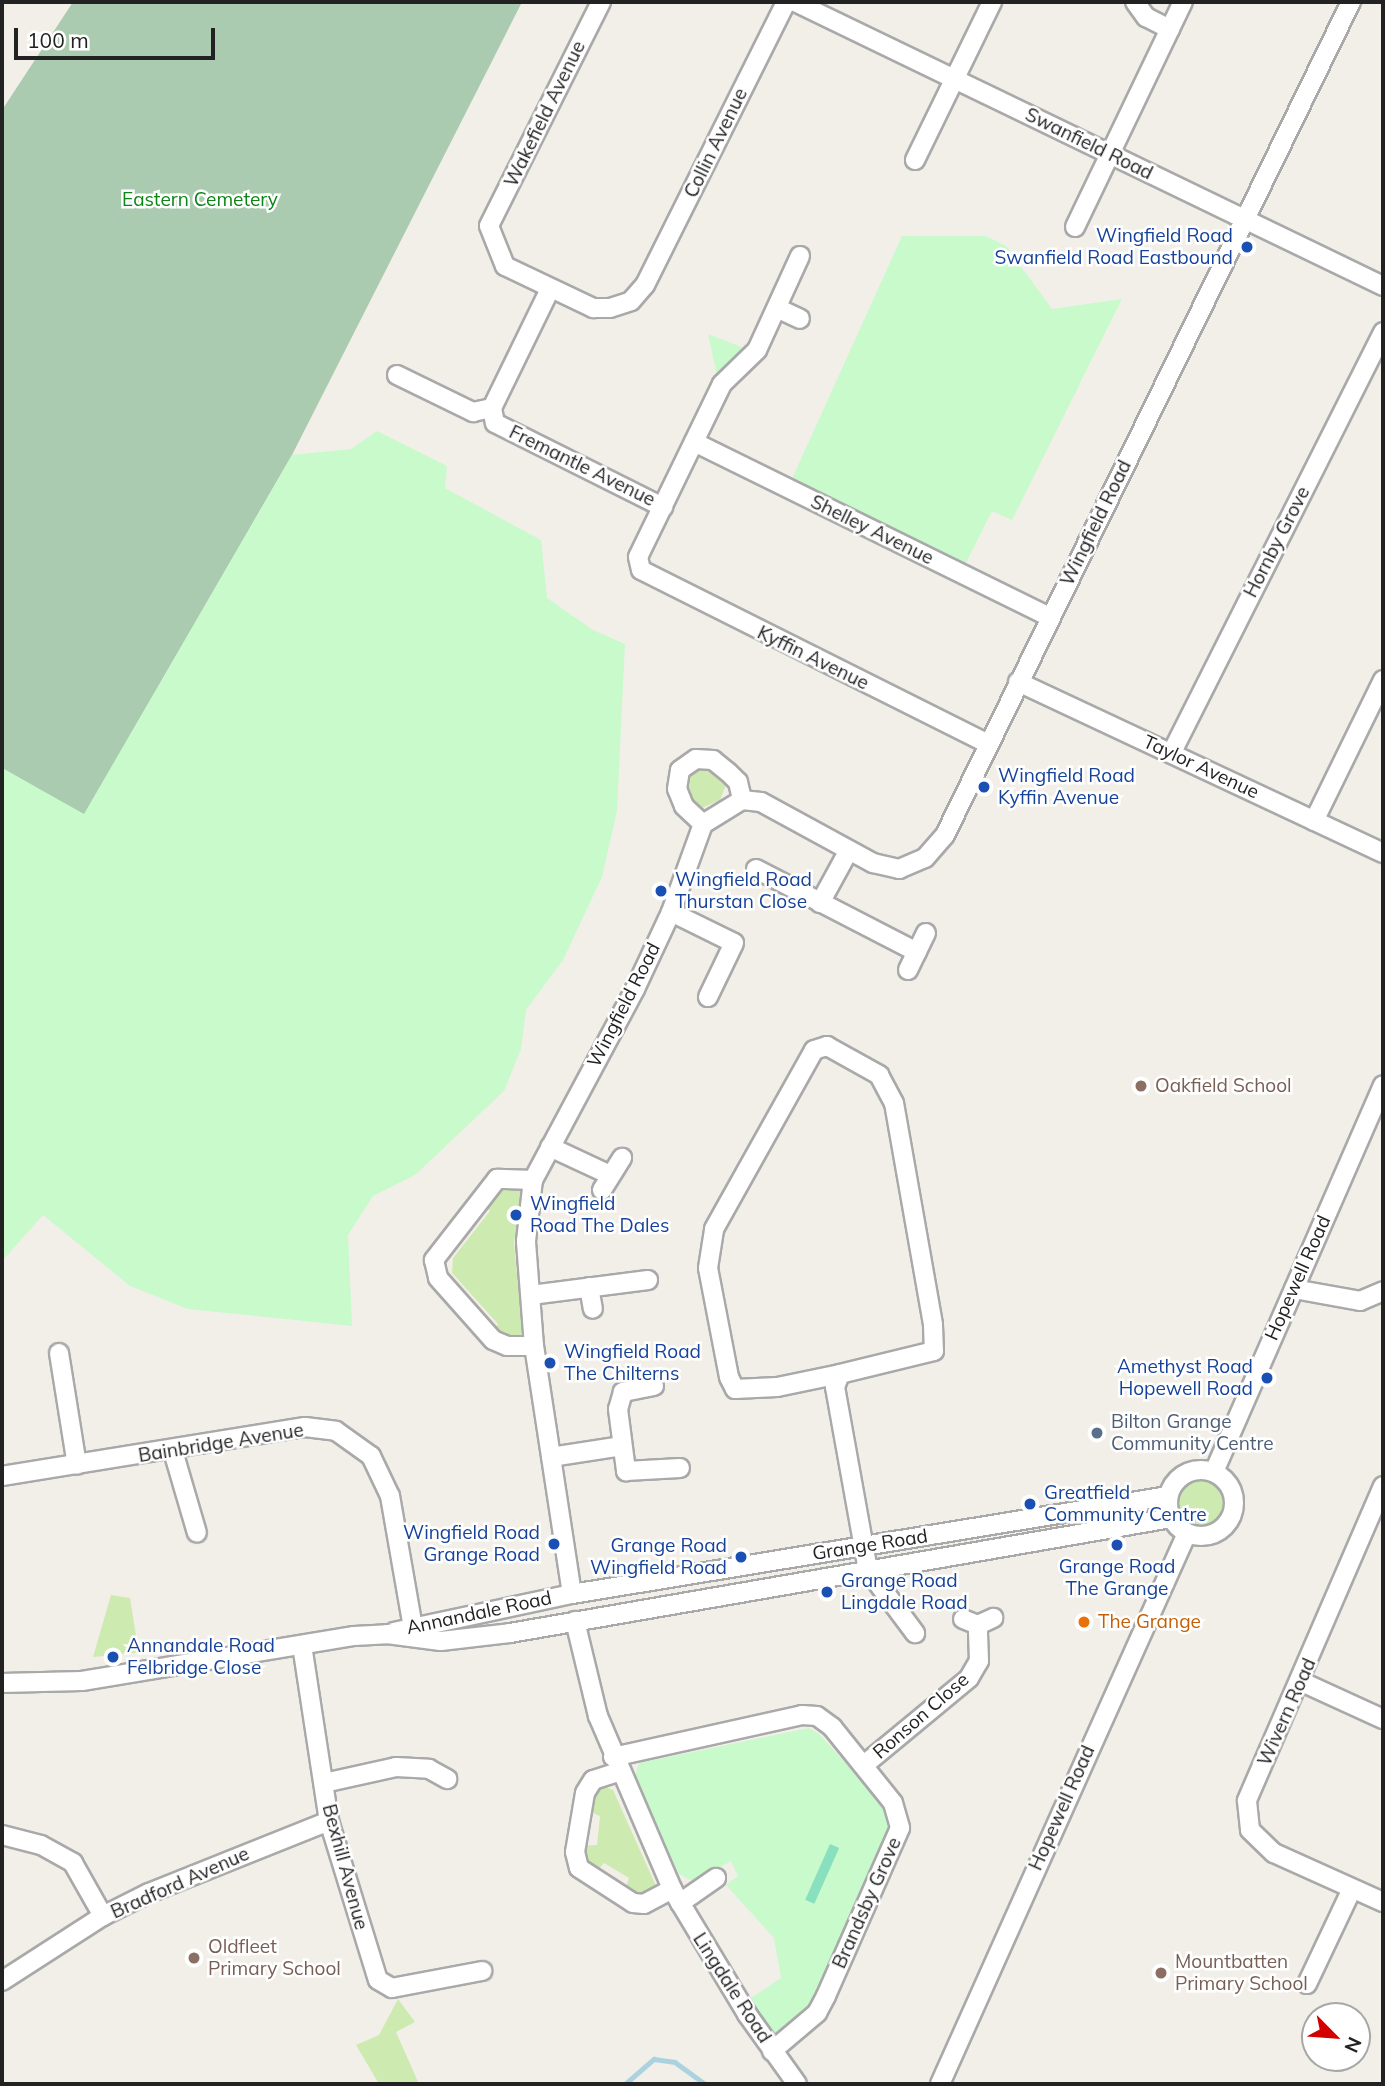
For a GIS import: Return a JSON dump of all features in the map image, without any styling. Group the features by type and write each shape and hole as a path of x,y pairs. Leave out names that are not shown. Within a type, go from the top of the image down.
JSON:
{"street":[{"name":"Wakefield Avenue","path":"550,289 505,266 489,226 601,2"},
{"name":"Collin Avenue","path":"550,289 593,308 610,308 631,301 645,285 786,2"},
{"name":"Swanfield Road","path":"795,2 1383,286"},
{"path":"915,160 992,2"},
{"path":"1135,2 1146,17 1170,29"},
{"path":"1075,227 1113,155 1182,2"},
{"name":"Wingfield Road","path":"742,800 761,802 849,850 899,869 925,859 945,835 1351,2"},
{"path":"663,507 722,384 757,350 779,309 800,256"},
{"path":"492,408 550,289"},
{"path":"779,309 800,319"},
{"name":"Hornby Grove","path":"1172,752 1383,332"},
{"name":"Fremantle Avenue","path":"397,375 473,412 492,408 495,424 663,507"},
{"name":"Shelley Avenue","path":"694,443 1050,617"},
{"name":"Kyffin Avenue","path":"663,507 638,557 641,570 988,744"},
{"path":"1314,821 1383,680"},
{"name":"Taylor Avenue","path":"1018,682 1383,853"},
{"path":"696,759 713,760 738,782 742,800 703,824 684,806 677,789 680,770 696,759"},
{"name":"Wingfield Road","path":"572,1594 534,1346 526,1241 533,1180 635,989 671,912 703,824"},
{"path":"820,903 849,850"},
{"path":"756,869 917,952"},
{"path":"671,912 734,943 708,997"},
{"path":"908,970 926,933"},
{"path":"827,1046 879,1075 894,1103 934,1351 839,1374 777,1387 735,1389 729,1377 708,1268 714,1229 814,1050 827,1046"},
{"name":"Hopewell Road","path":"1214,1472 1383,1085"},
{"path":"550,1147 606,1183 622,1157"},
{"path":"533,1180 497,1179 434,1260 438,1278 493,1340 507,1346 534,1346"},
{"path":"531,1295 648,1280"},
{"path":"589,1287 593,1309"},
{"path":"1294,1289 1360,1301 1383,1291"},
{"path":"60,1351 77,1465"},
{"path":"839,1374 835,1387 868,1570"},
{"path":"654,1386 623,1392 618,1409 626,1471 680,1468"},
{"name":"Bainbridge Avenue","path":"2,1476 173,1451 305,1427 336,1431 371,1456 390,1496 414,1632"},
{"path":"551,1457 622,1446"},
{"path":"173,1451 197,1533"},
{"path":"1214,1472 1234,1496 1232,1516 1218,1532 1187,1533 1171,1518 1168,1496 1185,1473 1214,1472"},
{"name":"Wivern Road","path":"1383,1486 1302,1682 1248,1801 1250,1830 1274,1853 1383,1902"},
{"name":"Grange Road","path":"572,1594 1168,1496"},
{"name":"Grange Road","path":"575,1621 1171,1518"},
{"name":"Hopewell Road","path":"940,2084 1187,1533"},
{"name":"Grange Road","path":"868,1570 915,1633"},
{"name":"Annandale Road","path":"2,1684 82,1681 302,1645 414,1632 572,1594"},
{"name":"Ronson Close","path":"864,1765 969,1678 979,1661 978,1620"},
{"name":"Annandale Road","path":"414,1632 441,1641 575,1621"},
{"name":"Lingdale Road","path":"575,1621 584,1667 616,1764 676,1896 772,2051 797,2084"},
{"name":"Bexhill Avenue","path":"302,1645 329,1821 378,1980 392,1988 482,1971"},
{"path":"1302,1682 1383,1719"},
{"name":"Brandsby Grove","path":"616,1764 802,1715 817,1716 832,1727 893,1803 900,1828 817,2013 772,2051"},
{"path":"616,1764 593,1780 585,1793 575,1852 579,1868 633,1903 644,1904 676,1896 716,1878"},
{"path":"324,1783 396,1768 429,1769 447,1779"},
{"name":"Bradford Avenue","path":"2,1981 103,1916 149,1892 329,1821"},
{"path":"2,1835 41,1845 73,1863 103,1916"},
{"path":"1307,1984 1352,1889"}],"green space":[{"name":"Eastern Cemetery","path":"73,2 522,2 292,455 84,815 2,768 2,110"},
{"path":"902,236 986,236 1006,246 1052,309 1122,299 1012,520 992,511 964,567 791,481"},
{"path":"708,334 749,350 717,375"},
{"path":"377,431 447,466 445,488 541,540 547,598 593,630 625,644 617,811 602,877 563,960 526,1010 521,1049 504,1091 415,1175 373,1196 348,1235 352,1326 188,1309 130,1286 43,1215 2,1261 2,768 84,814 292,455 351,449"},
{"path":"704,764 726,785 720,800 702,808 685,795 683,773"},
{"path":"518,1186 522,1192 514,1243 523,1336 506,1341 493,1334 498,1324 452,1273 453,1258 490,1211 481,1203 494,1187"},
{"path":"1201,1477 1218,1485 1226,1502 1218,1519 1201,1527 1184,1519 1176,1502 1184,1485"},
{"path":"111,1595 130,1598 138,1648 135,1653 93,1657"},
{"path":"809,1728 819,1734 887,1807 892,1829 823,1994 773,2047 745,2002 781,1978 774,1938 726,1885 738,1876 731,1861 694,1882 679,1874 634,1780 639,1763"},
{"path":"601,1785 613,1790 657,1888 646,1899 624,1892 629,1878 604,1863 595,1873 590,1872 580,1846 597,1845 600,1816 585,1810 589,1796"},
{"path":"830,1844 839,1848 814,1904 805,1900"},
{"path":"398,1999 415,2022 396,2032 419,2084 379,2084 356,2045 379,2035"}],"waterway":[{"path":"625,2084 654,2059 675,2062 705,2084"}],"place":[{"name":"Wingfield Road Swanfield Road Eastbound","path":"1247,247"},
{"name":"Wingfield Road Kyffin Avenue","path":"984,787"},
{"name":"Wingfield Road Thurstan Close","path":"661,891"},
{"name":"Oakfield School","path":"1141,1086"},
{"name":"Wingfield Road The Dales","path":"516,1215"},
{"name":"Wingfield Road The Chilterns","path":"550,1363"},
{"name":"Amethyst Road Hopewell Road","path":"1267,1378"},
{"name":"Bilton Grange Community Centre","path":"1097,1433"},
{"name":"Greatfield Community Centre","path":"1030,1504"},
{"name":"Wingfield Road Grange Road","path":"554,1544"},
{"name":"Grange Road The Grange","path":"1117,1545"},
{"name":"Grange Road Wingfield Road","path":"741,1557"},
{"name":"Grange Road Lingdale Road","path":"827,1592"},
{"name":"The Grange","path":"1084,1622"},
{"name":"Annandale Road Felbridge Close","path":"113,1657"},
{"name":"Oldfleet Primary School","path":"194,1958"},
{"name":"Mountbatten Primary School","path":"1161,1973"}]}
